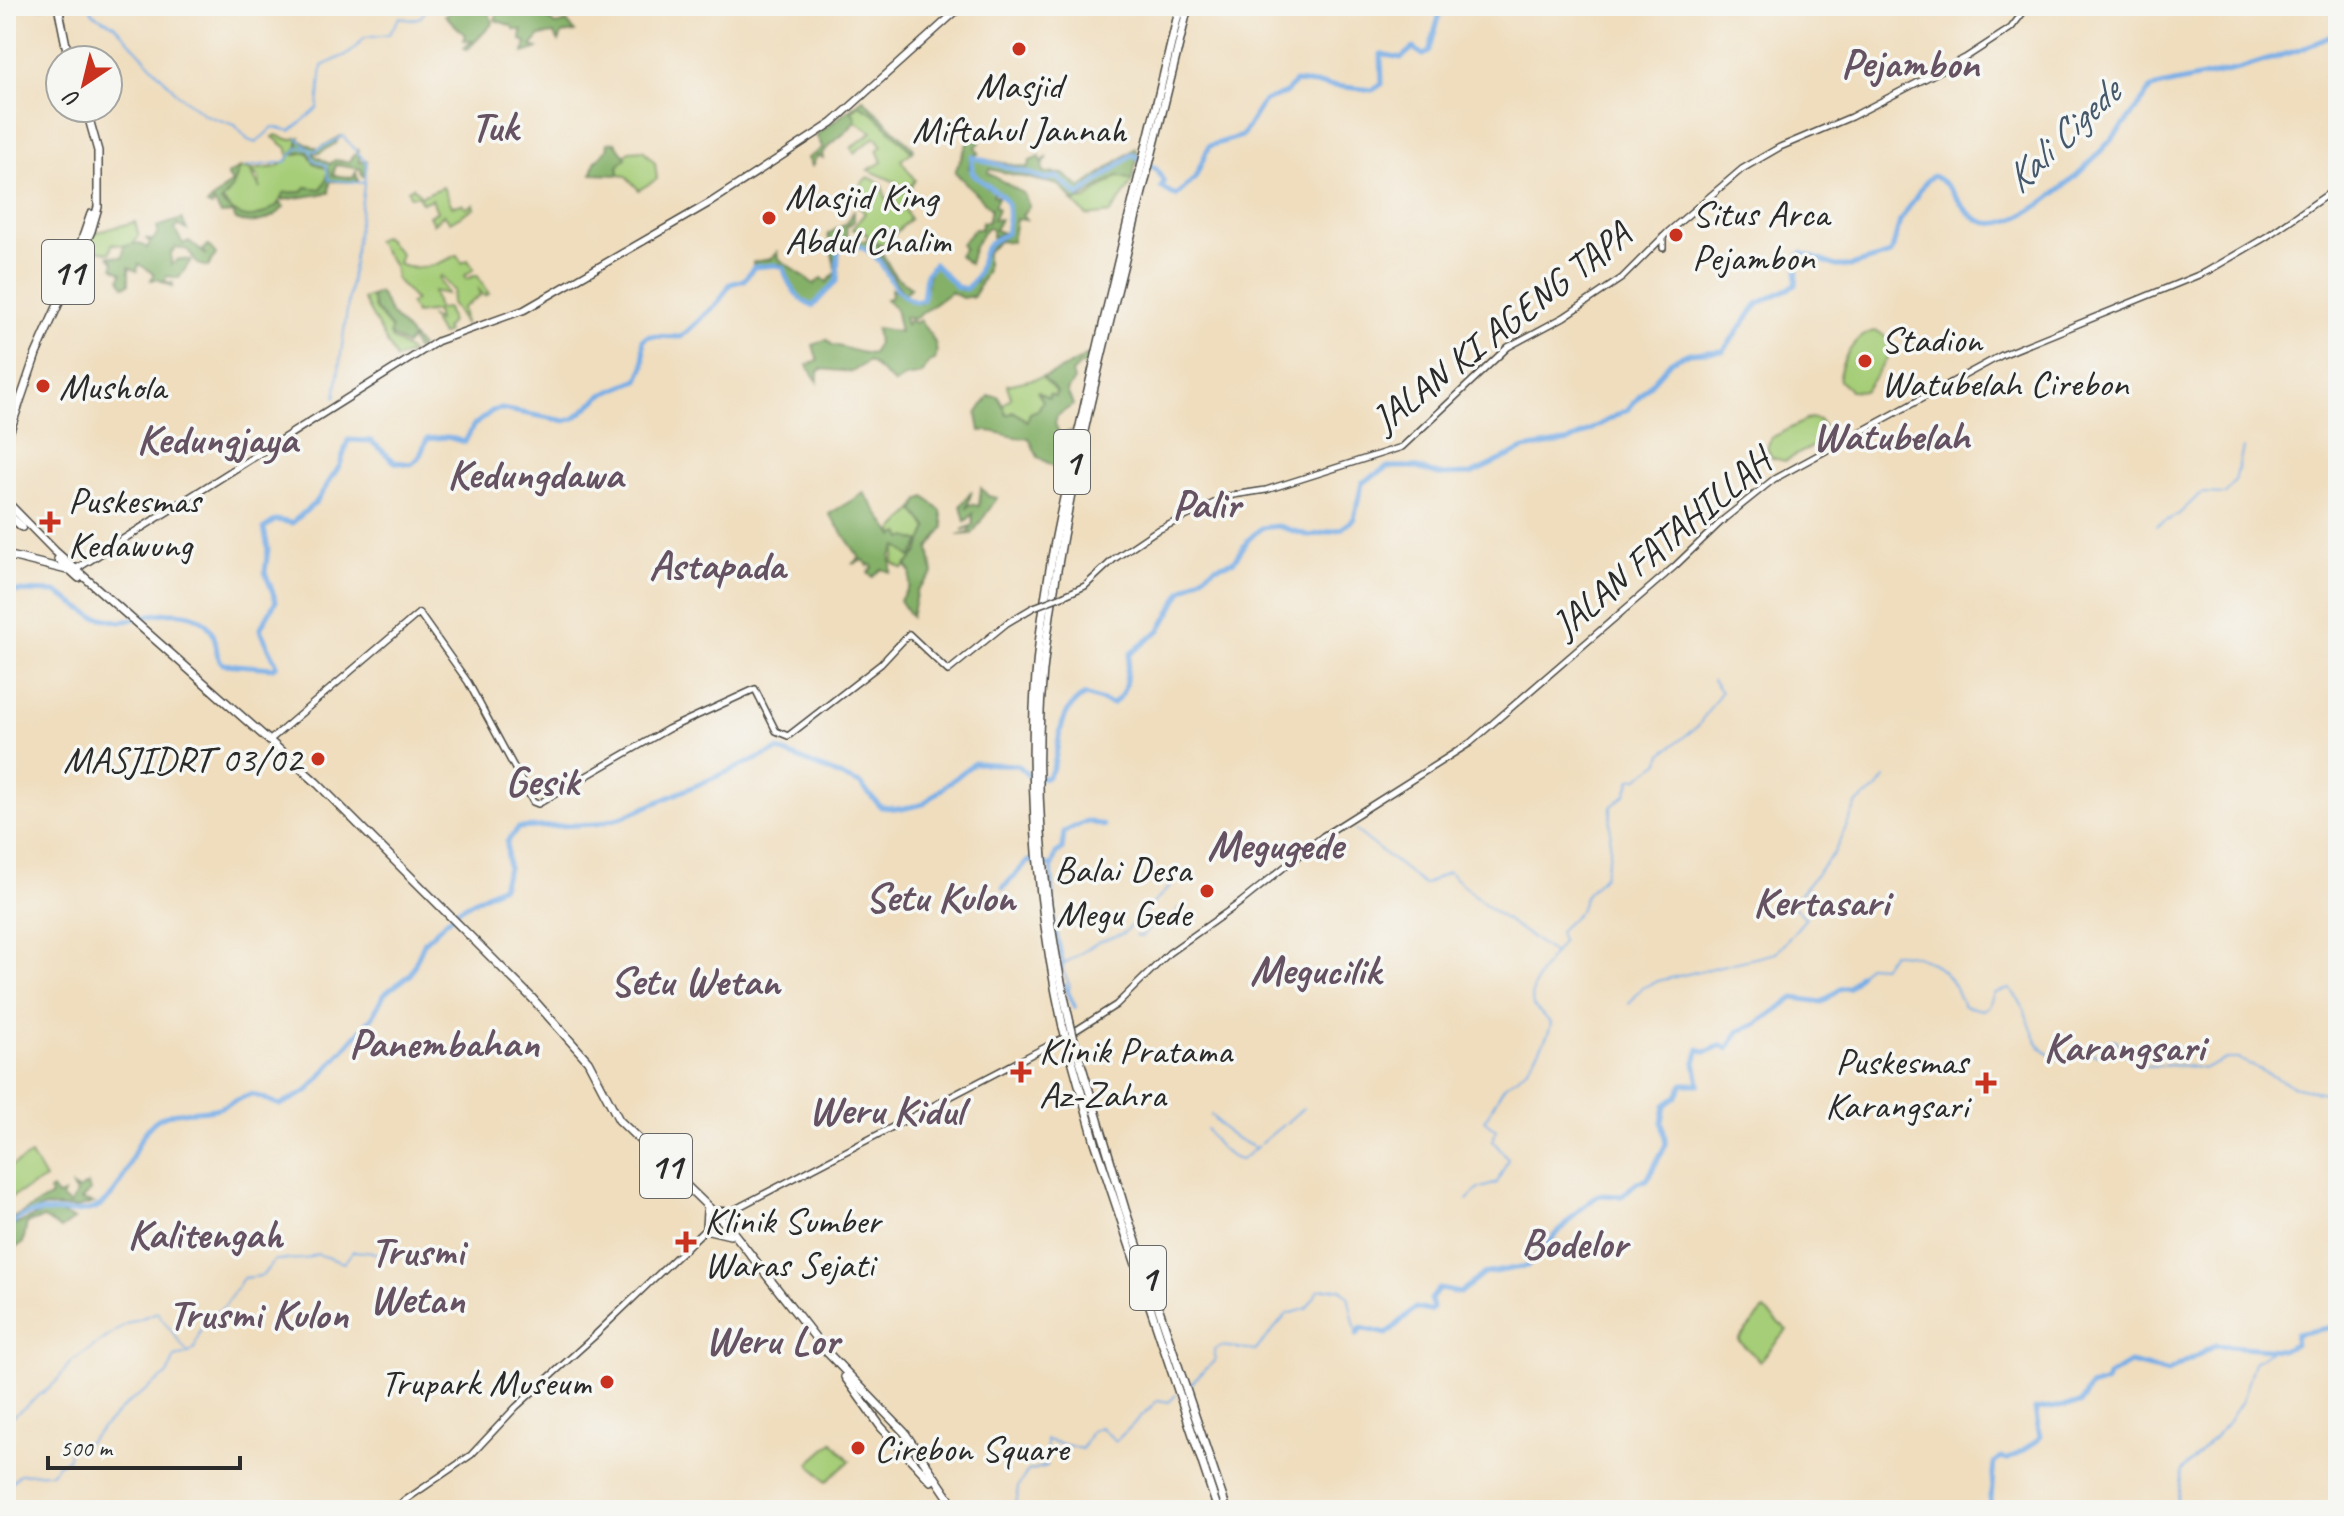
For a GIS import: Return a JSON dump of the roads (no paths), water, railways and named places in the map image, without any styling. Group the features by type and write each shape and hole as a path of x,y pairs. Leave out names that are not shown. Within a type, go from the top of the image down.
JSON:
{"highway":[{"path":"60,6 68,44"},
{"name":"1","path":"1180,6 1068,513 1046,645 1036,765 1049,957 1066,1025 1227,1510"},
{"name":"1","path":"1147,163 1188,6"},
{"name":"11","path":"6,442 32,358 91,231 98,207 98,151 89,124"},
{"name":"11","path":"6,431 16,409"},
{"name":"11","path":"6,501 70,567"},
{"name":"11","path":"6,512 270,740 531,999 588,1061 611,1111 730,1231 817,1342 892,1417 955,1510"},
{"path":"6,555 70,567"},
{"name":"11","path":"227,705 318,786"},
{"name":"1","path":"1072,1046 1095,1142 1218,1510"},
{"path":"709,1211 732,1214 730,1231 707,1229 709,1211"},
{"name":"11","path":"730,1231 819,1349 857,1391 881,1427 955,1510"},
{"path":"881,1427 892,1427 892,1417"},
{"path":"893,1440 896,1430 905,1433"}],"main road":[{"path":"70,567 438,341 524,310 625,255 711,202 832,123 962,6"}],"street":[{"name":"JALAN KI AGENG TAPA","path":"270,740 419,613 468,682 511,766 536,804 665,730 755,689 776,731 786,737 881,664 909,634 948,671 1007,623 1034,607 1085,586 1114,559 1154,532 1233,495 1266,490 1402,447 1508,347 1569,314 1622,278 1663,236 1760,157 1851,117 1965,58 2011,28 2028,6"},
{"name":"JALAN FATAHILLAH","path":"1075,1031 1116,1005 1169,953 1241,902 1323,836 1470,743 1675,566 1724,519 1774,479 2002,355 2203,274 2266,237 2338,187"},
{"path":"1648,250 1662,250 1663,236"},
{"path":"391,1510 471,1455 516,1407 719,1220 1061,1039"}],"waterway":[{"path":"36,6 44,6"},
{"path":"89,6 93,14 114,25 178,94 205,115 235,125 248,140 256,143 273,127 291,131 318,108 322,66 350,53 365,37 389,34 400,17 410,20 421,17 428,6"},
{"path":"925,35 956,6"},
{"path":"125,621 174,613 197,617 213,634 218,657 223,664 274,668 277,665 260,629 276,601 265,572 268,549 264,528 276,520 292,523 316,502 340,465 348,440 371,441 395,462 411,464 419,458 427,439 447,437 465,442 473,426 492,411 501,409 566,421 575,418 602,395 638,380 644,366 643,340 648,336 681,337 718,303 730,284 744,280 754,267 775,265 784,268 794,291 813,306 837,280 838,252 847,243 872,254 896,288 915,302 923,300 926,274 934,264 957,287 966,289 978,273 987,246 1006,234 1008,219 1006,201 972,172 972,157 1047,179 1057,177 1079,196 1133,154 1156,169 1164,182 1161,187 1176,196 1195,178 1209,146 1242,136 1264,101 1286,93 1295,82 1373,90 1382,84 1381,54 1401,58 1413,48 1423,55 1429,52 1442,6"},
{"name":"Kali Cigede","path":"6,1230 27,1215 76,1212 99,1206 117,1189 144,1133 167,1115 210,1110 252,1094 280,1105 308,1091 373,1016 384,994 410,975 425,941 459,909 502,886 508,868 507,842 518,828 596,824 623,817 778,750 860,784 881,807 902,809 923,804 974,763 1017,765 1029,776 1046,778 1055,762 1066,714 1074,703 1085,695 1112,704 1118,699 1124,688 1130,654 1160,630 1182,591 1215,567 1234,561 1248,540 1261,528 1278,526 1310,536 1341,529 1354,519 1362,483 1388,467 1414,467 1439,475 1471,474 1524,449 1570,441 1628,409 1671,361 1689,353 1723,351 1759,303 1796,285 1798,257 1802,253 1836,266 1851,266 1891,254 1900,221 1927,180 1933,176 1947,185 1974,217 2001,223 2024,214 2050,198 2076,176 2122,127 2151,88 2239,69 2302,49 2338,33"},
{"path":"246,167 285,162 299,147 315,151 343,136 367,163 335,398"},
{"path":"298,138 310,149 314,160 326,165 329,180 364,183"},
{"path":"2156,526 2178,515 2201,493 2225,494 2235,481 2243,448"},
{"path":"6,591 56,592 93,616 121,622"},
{"path":"1467,1200 1478,1189 1497,1183 1508,1159 1493,1141 1496,1130 1484,1120 1504,1087 1528,1066 1547,1036 1551,1023 1533,1006 1534,988 1562,942 1559,931 1580,911 1585,896 1604,876 1610,853 1611,807 1626,794 1631,779 1638,778 1660,762 1662,754 1698,726 1721,692 1712,680"},
{"path":"1629,1004 1642,988 1658,981 1776,953 1806,918 1792,905 1794,901 1834,853 1857,803 1877,789 1885,778"},
{"path":"1003,888 1028,861 1052,866 1056,853 1062,850 1064,832 1087,821 1104,826"},
{"path":"1355,830 1424,885 1448,872 1489,908 1554,953"},
{"path":"1052,866 1054,921 1063,964 1061,969"},
{"path":"1068,994 1070,986 1062,969 1064,964 1098,942 1124,933 1186,870"},
{"path":"1135,935 1142,936 1153,925 1162,929 1172,926 1178,908"},
{"path":"1860,974 1868,965 1883,966 1892,953 1901,953 1927,960 1942,970 1964,1006 1983,1010 1989,1006 1994,993 2009,989 2023,1007 2040,1047 2058,1059 2088,1053 2104,1055 2110,1040 2116,1040 2121,1051 2142,1066 2179,1065 2205,1069 2226,1059 2239,1059 2292,1086 2338,1096"},
{"path":"1357,1335 1361,1328 1387,1334 1415,1308 1430,1311 1433,1308 1431,1299 1439,1289 1460,1293 1483,1274 1527,1266 1578,1211 1599,1195 1622,1196 1637,1182 1647,1180 1666,1144 1662,1122 1665,1105 1677,1096 1683,1084 1699,1084 1695,1062 1699,1049 1706,1052 1722,1045 1728,1049 1739,1031 1755,1025 1794,998 1822,1002 1842,988 1848,988 1860,974"},
{"path":"1065,985 1075,1007"},
{"path":"1286,1123 1303,1108"},
{"path":"1211,1115 1229,1134 1255,1148"},
{"path":"1261,1143 1283,1125"},
{"path":"1207,1129 1221,1148 1236,1159 1241,1160 1258,1146"},
{"path":"6,1488 20,1474 52,1473 57,1465 67,1460 70,1449 87,1443 128,1403 167,1375 175,1357 194,1349 204,1320 224,1307 243,1278 262,1276 275,1260 305,1259 317,1254 344,1263 353,1251 404,1256"},
{"path":"1188,1387 1215,1360 1214,1350 1221,1346 1255,1351 1287,1314 1306,1309 1319,1290 1340,1288 1348,1296 1357,1335"},
{"path":"157,1312 188,1353"},
{"path":"6,1422 56,1382 70,1363 126,1324 155,1313"},
{"path":"1990,1510 1994,1462 2002,1458 2007,1460 2037,1441 2040,1437 2035,1410 2080,1404 2090,1387 2106,1382 2108,1376 2130,1363 2167,1372 2216,1345 2281,1350 2295,1344 2296,1334 2338,1326"},
{"path":"2176,1510 2182,1471 2227,1424 2242,1401 2254,1362 2273,1349"},
{"path":"1007,1510 1017,1500 1018,1486 1028,1471 1047,1466 1046,1440 1082,1449 1091,1431 1100,1427 1116,1441 1158,1400 1169,1402 1176,1395"}],"place":[{"name":"Masjid Miftahul Jannah","path":"1019,49"},
{"name":"Masjid King Abdul Chalim","path":"769,218"},
{"name":"Situs Arca Pejambon","path":"1676,235"},
{"name":"Stadion Watubelah Cirebon","path":"1865,361"},
{"name":"Mushola","path":"43,386"},
{"name":"Puskesmas Kedawung","path":"50,522"},
{"name":"MASJIDRT 03/02","path":"318,759"},
{"name":"Balai Desa Megu Gede","path":"1207,891"},
{"name":"Klinik Pratama Az-Zahra","path":"1021,1072"},
{"name":"Puskesmas Karangsari","path":"1986,1083"},
{"name":"Klinik Sumber Waras Sejati","path":"686,1242"},
{"name":"Trupark Museum","path":"607,1382"},
{"name":"Cirebon Square","path":"858,1448"}],"district":[{"name":"Pejambon","path":"1910,63"},
{"name":"Tuk","path":"494,126"},
{"name":"Watubelah","path":"1891,436"},
{"name":"Kedungjaya","path":"217,439"},
{"name":"Kedungdawa","path":"535,474"},
{"name":"Palir","path":"1206,504"},
{"name":"Astapada","path":"717,565"},
{"name":"Gesik","path":"542,781"},
{"name":"Megugede","path":"1275,845"},
{"name":"Setu Kulon","path":"940,897"},
{"name":"Kertasari","path":"1821,902"},
{"name":"Megucilik","path":"1315,970"},
{"name":"Setu Wetan","path":"695,981"},
{"name":"Panembahan","path":"444,1043"},
{"name":"Karangsari","path":"2124,1047"},
{"name":"Weru Kidul","path":"886,1110"},
{"name":"Kalitengah","path":"205,1234"},
{"name":"Bodelor","path":"1574,1243"},
{"name":"Trusmi Wetan","path":"417,1275"},
{"name":"Trusmi Kulon","path":"258,1314"},
{"name":"Weru Lor","path":"772,1340"}]}
